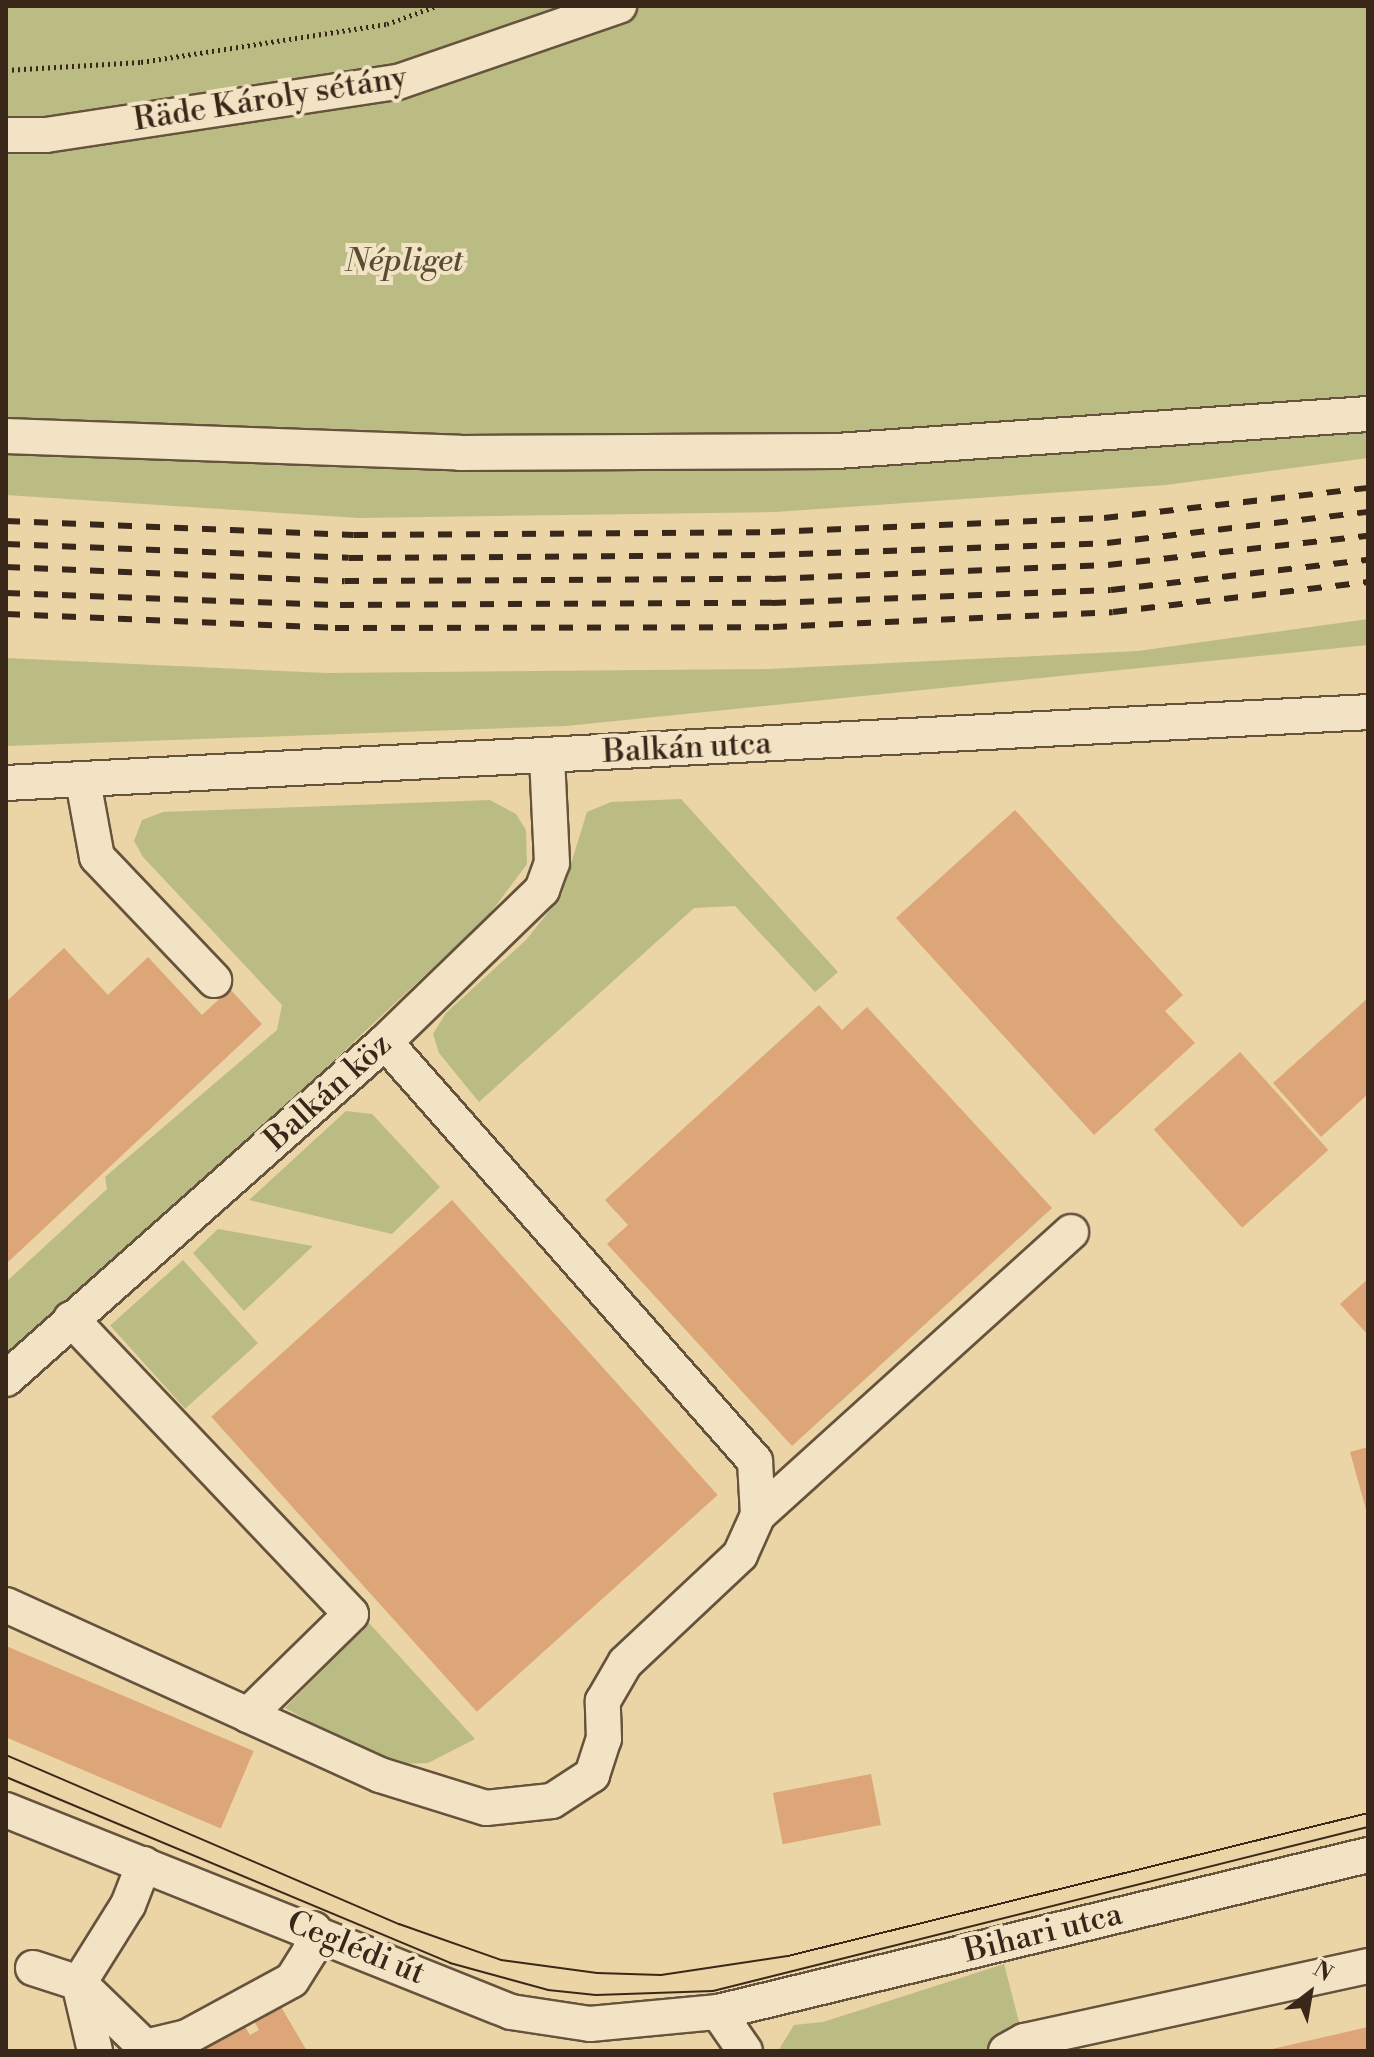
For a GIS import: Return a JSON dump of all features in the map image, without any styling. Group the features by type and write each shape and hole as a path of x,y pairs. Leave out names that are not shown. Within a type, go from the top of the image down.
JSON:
{"street":[{"name":"Räde Károly sétány","path":"6,135 46,135 398,82 619,6"},
{"path":"6,436 460,453 836,451 1368,414"},
{"name":"Balkán utca","path":"6,783 1368,712"},
{"name":"Balkán köz","path":"6,1379 385,1042 542,890 552,863 547,755"},
{"path":"83,781 97,857 214,980"},
{"path":"385,1042 755,1461 758,1515"},
{"path":"6,1605 380,1775 486,1808 552,1801 592,1775 604,1739 603,1701 625,1663 740,1555 758,1515 1071,1232"},
{"path":"71,1319 351,1614 248,1715"},
{"name":"Ceglédi út","path":"6,1810 314,1929 511,2012 597,2038 718,2012"},
{"name":"Bihari utca","path":"718,2012 1368,1855"},
{"path":"95,2051 79,1983 128,1905 144,1864"},
{"path":"33,1968 79,1983 145,2047 187,2037 292,1980 310,1951 314,1929"},
{"path":"1006,2051 1024,2041 1368,1966"},
{"path":"718,2012 745,2051"}],"path":[{"path":"6,70 141,62 387,24 436,6"}],"green space":[{"name":"Népliget","path":"6,6 1368,6 1368,458 1166,485 775,512 359,518 6,495"},
{"path":"1368,619 1368,645 566,726 6,746 6,658 326,673 769,669 1138,651"},
{"path":"681,799 838,972 815,992 735,906 694,908 479,1102 439,1053 433,1034 446,1013 526,940 561,896 587,812 611,802"},
{"path":"490,800 516,814 526,830 527,864 489,915 181,1204 54,1312 50,1326 38,1326 6,1355 6,1282 107,1189 105,1177 277,1030 282,1005 143,857 134,841 142,820 163,812"},
{"path":"346,1111 372,1114 440,1187 392,1234 249,1200"},
{"path":"218,1229 313,1246 244,1311 193,1253"},
{"path":"183,1260 258,1343 185,1409 110,1326"},
{"path":"369,1623 475,1739 428,1763 401,1764 356,1747 285,1708"},
{"path":"1004,1964 1024,2041 1011,2038 986,2051 778,2051 794,2025 823,2022"}],"building":[{"path":"1015,810 1183,995 1165,1011 1195,1043 1094,1135 896,918"},
{"path":"64,948 108,995 148,957 202,1015 230,989 262,1024 6,1264 6,1002"},
{"path":"1368,998 1368,1094 1321,1137 1273,1083"},
{"path":"819,1005 842,1030 867,1007 1052,1208 792,1446 607,1244 628,1225 605,1200"},
{"path":"1240,1052 1328,1150 1242,1228 1154,1130"},
{"path":"452,1200 718,1495 477,1712 211,1417"},
{"path":"1368,1279 1368,1335 1340,1304"},
{"path":"1368,1447 1368,1512 1367,1513 1350,1452"},
{"path":"6,1646 254,1751 221,1828 6,1737"},
{"path":"871,1774 881,1825 783,1844 773,1793"},
{"path":"277,2000 307,2051 200,2051 194,2041 238,2015 250,2035 259,2030 251,2015"},
{"path":"1368,2027 1368,2051 1268,2051 1268,2050"}],"tram line":[{"path":"6,1755 399,1924 501,1960 597,1973 661,1975 788,1956 1368,1813"},
{"path":"6,1777 450,1963 548,1990 596,1995 713,1991 1368,1827"}],"railway":[{"path":"6,521 354,535 771,532 1104,518 1368,488"},
{"path":"6,544 349,558 771,555 1107,543 1368,512"},
{"path":"6,567 345,581 772,579 1108,565 1368,536"},
{"path":"6,593 340,605 772,603 1111,590 1368,560"},
{"path":"6,614 335,628 773,627 1113,612 1368,582"}]}
